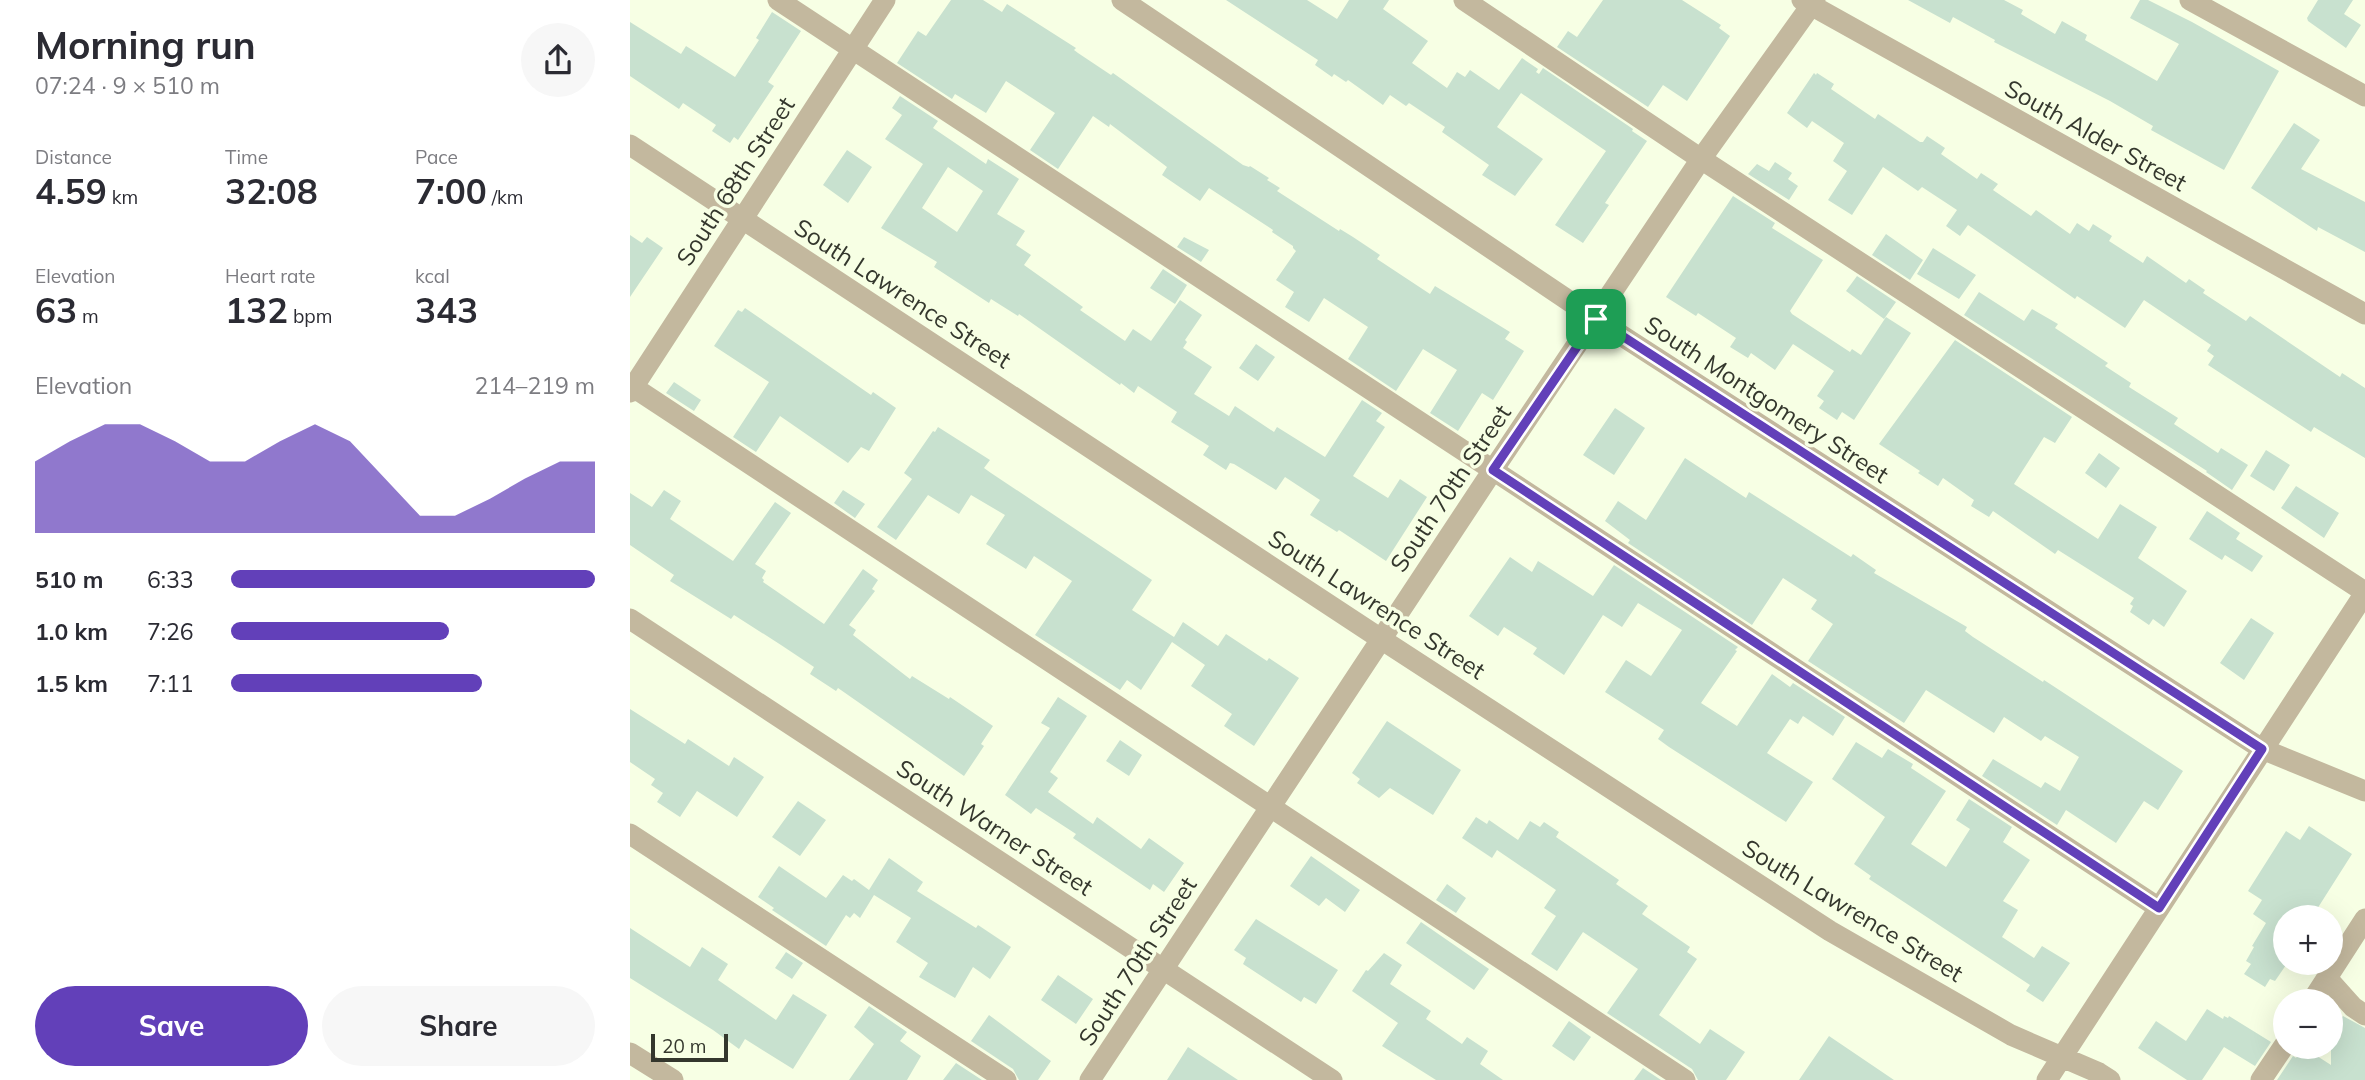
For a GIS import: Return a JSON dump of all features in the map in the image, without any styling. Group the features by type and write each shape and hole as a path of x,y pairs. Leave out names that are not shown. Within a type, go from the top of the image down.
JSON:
{"street":[{"path":"778,0 2159,908"},
{"name":"South 68th Street","path":"631,388 885,0"},
{"name":"South Montgomery Street","path":"1122,0 1596,319 2262,749 2365,791"},
{"path":"1464,0 2365,593 2047,1080"},
{"path":"2190,0 2365,96"},
{"name":"South 70th Street","path":"1090,1080 1493,470 1810,2"},
{"name":"South Alder Street","path":"1810,2 2365,314"},
{"name":"South Lawrence Street","path":"630,145 1830,931 2011,1035 2063,1056 2110,1080"},
{"path":"631,388 1685,1080"},
{"name":"South Warner Street","path":"630,619 1332,1080"},
{"path":"630,835 1006,1080"},
{"path":"2320,989 2365,919"},
{"path":"2327,978 2353,1007 2365,1015"},
{"path":"630,1053 673,1080"},
{"path":"2261,1080 2275,1059"}],"building":[{"path":"951,0 983,0 1002,12 1007,4 1076,48 1074,50 1111,75 1113,73 1243,165 1250,166 1269,178 1267,180 1280,188 1277,191 1380,255 1377,259 1430,294 1435,286 1510,332 1505,339 1524,351 1493,400 1482,393 1458,431 1430,413 1457,370 1423,349 1396,391 1348,359 1368,327 1324,298 1309,322 1285,307 1294,292 1276,280 1296,251 1293,246 1209,188 1200,201 1162,175 1167,167 1110,124 1109,127 1093,116 1058,169 1030,150 1055,113 1006,81 986,113 955,94 952,99 897,63 918,31 926,36"},
{"path":"1226,0 1307,0 1337,19 1349,0 1389,0 1383,9 1428,41 1412,63 1447,88 1457,72 1465,77 1470,70 1499,90 1522,58 1538,69 1536,72 1539,74 1543,68 1647,141 1605,203 1609,205 1583,243 1555,225 1606,151 1521,93 1497,127 1543,159 1515,196 1482,175 1489,165 1442,132 1445,127 1409,103 1406,106 1390,95 1383,105 1348,80 1346,82 1334,74 1332,77 1315,65 1318,60"},
{"path":"1603,0 1682,0 1721,25 1719,28 1730,36 1687,101 1663,85 1648,107 1557,47 1568,31 1577,37"},
{"path":"1908,0 2004,0 2023,10 2021,14 2055,34 2062,21 2087,35 2085,40 2157,81 2179,44 2130,18 2140,0 2148,0 2279,71 2224,170 2151,130 2153,126 2110,101 1994,42 1995,40 1953,17 1950,23"},
{"path":"2318,0 2353,0 2344,14 2361,25 2346,48 2308,21 2307,18"},
{"path":"772,12 801,31 768,82 774,86 738,140 734,137 730,143 712,131 716,125 683,103 679,109 630,76 630,22 681,54 686,46 735,77 759,40 756,38"},
{"path":"1814,73 1834,84 1831,89 1875,119 1878,114 1920,142 1927,136 1945,148 1941,154 1977,179 1981,173 1998,184 1993,190 2031,216 2036,210 2070,234 2077,223 2089,231 2093,224 2112,236 2109,241 2143,263 2147,256 2186,283 2189,279 2205,290 2203,293 2246,321 2250,316 2340,377 2342,373 2365,388 2365,458 2314,427 2311,432 2208,365 2214,356 2207,351 2211,345 2144,300 2125,328 2077,296 2075,299 1968,225 1960,236 1946,226 1957,210 1922,187 1918,191 1883,167 1852,215 1828,200 1847,171 1833,161 1844,143 1812,121 1807,128 1787,113"},
{"path":"900,96 938,121 933,128 986,164 988,159 1019,179 997,214 1025,231 1016,245 1031,255 1024,265 1083,307 1080,310 1125,341 1133,329 1151,341 1180,300 1202,315 1185,340 1187,342 1183,348 1212,367 1194,394 1229,416 1235,406 1274,432 1277,427 1325,457 1362,400 1382,413 1376,421 1385,427 1353,476 1388,498 1400,479 1427,497 1386,561 1339,530 1337,532 1310,515 1320,500 1285,477 1276,490 1234,464 1230,463 1226,470 1203,455 1209,446 1171,422 1177,412 1138,386 1134,393 1121,383 1120,385 1019,314 1018,316 991,299 989,303 934,267 937,262 881,228 923,164 885,139 902,115 892,108","holes":["948,167 983,191 957,232 922,208"]},
{"path":"2294,123 2320,140 2301,169 2365,202 2365,252 2318,227 2317,231 2251,188"},
{"path":"847,150 872,167 848,203 823,185"},
{"path":"1775,162 1792,173 1788,179 1798,186 1789,200 1748,174 1757,164 1769,171"},
{"path":"1733,196 1775,223 1772,228 1823,260 1790,311 1792,314 1850,352 1852,349 1861,355 1886,317 1911,333 1854,420 1842,412 1837,420 1819,408 1824,401 1817,396 1834,371 1793,344 1775,370 1751,353 1748,358 1730,347 1736,338 1698,313 1696,316 1666,297"},
{"path":"1886,234 1923,260 1910,280 1872,255"},
{"path":"630,235 642,243 647,237 663,248 630,297"},
{"path":"1184,237 1209,250 1201,262 1177,247"},
{"path":"1933,248 1976,275 1959,299 1917,274"},
{"path":"1163,269 1187,285 1175,304 1150,288"},
{"path":"1857,276 1896,302 1884,319 1846,291"},
{"path":"1979,292 2024,321 2032,309 2058,324 2055,328 2108,363 2105,366 2131,383 2129,387 2178,418 2174,424 2218,453 2221,448 2248,465 2232,490 2207,471 1964,315"},
{"path":"745,308 871,395 873,392 896,408 869,451 861,447 848,463 780,416 756,452 733,437 769,382 714,346 738,310 742,312"},
{"path":"1955,340 2072,417 2055,443 2044,437 2014,484 2098,539 2120,504 2157,527 2138,558 2187,591 2164,627 2153,619 2149,625 2130,612 2133,606 2130,604 2134,598 2058,550 2055,554 1993,511 1989,517 1971,506 1974,500 1943,478 1938,486 1879,444"},
{"path":"1256,344 1275,357 1258,381 1239,368"},
{"path":"674,382 701,400 694,411 666,393"},
{"path":"1615,408 1645,428 1614,475 1583,455"},
{"path":"938,427 990,460 984,468 1152,580 1132,610 1174,637 1183,622 1218,646 1226,634 1299,678 1254,746 1224,726 1232,714 1191,686 1205,665 1172,642 1141,690 1127,680 1120,690 1035,635 1072,581 1034,556 1026,569 986,544 1005,515 971,495 959,514 928,495 896,540 877,527 912,479 904,473"},
{"path":"2266,450 2290,465 2274,491 2250,476"},
{"path":"2099,453 2120,468 2106,488 2085,473"},
{"path":"1685,458 1746,498 1749,492 1851,557 1853,554 1876,570 1874,573 1967,627 1965,631 1973,637 2183,771 2158,810 2144,801 2116,843 2066,810 2057,825 1982,776 1993,759 2041,788 2045,782 2060,791 2079,757 2045,736 2041,741 2004,717 1994,733 1926,690 1904,723 1808,661 1833,624 1811,609 1817,600 1783,578 1752,625 1628,543 1630,540 1605,521 1618,501 1646,520"},
{"path":"2296,486 2339,513 2324,538 2281,508"},
{"path":"664,490 681,501 670,519 733,561 775,502 791,513 755,564 766,571 763,582 824,624 863,569 878,580 872,589 875,591 849,625 856,630 853,635 910,679 912,676 949,699 950,697 993,726 981,744 984,746 964,776 838,688 836,691 810,674 814,667 781,645 734,615 731,619 670,581 674,575 630,545 630,493 652,507"},
{"path":"843,490 865,504 855,518 834,503"},
{"path":"2207,511 2240,533 2236,539 2263,556 2252,572 2225,555 2222,560 2189,539"},
{"path":"1510,557 1532,572 1538,561 1593,596 1614,565 1738,647 1701,703 1737,726 1772,674 1790,687 1793,683 1845,717 1833,736 1803,716 1798,724 1790,719 1767,753 1813,782 1786,822 1669,747 1658,739 1664,730 1605,692 1626,660 1651,676 1682,630 1638,603 1622,627 1603,615 1564,675 1533,654 1537,648 1504,627 1498,636 1469,616"},
{"path":"2251,618 2274,633 2244,680 2220,663"},
{"path":"1058,697 1087,716 1050,772 1058,778 1048,792 1093,824 1097,817 1141,849 1149,838 1184,863 1164,892 1153,884 1150,890 1073,838 1076,834 1036,808 1031,814 1005,795 1050,728 1041,723"},
{"path":"630,709 685,744 688,739 729,766 734,757 764,777 737,817 697,791 680,817 657,802 663,793 651,785 655,779 630,762"},
{"path":"1387,721 1461,770 1433,815 1390,788 1379,798 1357,783 1360,779 1352,773"},
{"path":"1120,740 1142,755 1129,776 1106,761"},
{"path":"1856,742 1882,758 1888,749 1913,764 1911,768 1946,791 1911,844 1946,867 1970,829 1956,820 1969,799 2012,827 2003,842 2030,860 2003,901 2018,910 2002,937 2034,958 2042,946 2070,963 2043,1002 2026,991 2030,985 1869,879 1871,876 1854,864 1885,817 1832,779"},
{"path":"798,801 826,820 800,856 772,837"},
{"path":"1476,817 1487,824 1489,820 1518,840 1530,821 1540,827 1544,822 1559,832 1556,837 1619,880 1616,884 1648,906 1642,914 1690,947 1687,952 1697,959 1659,1015 1700,1044 1710,1029 1745,1052 1726,1080 1698,1080 1692,1069 1607,1013 1638,969 1583,932 1557,971 1531,954 1556,916 1544,908 1556,890 1497,850 1492,858 1462,838"},
{"path":"2309,826 2352,854 2320,905 2273,905 2273,975 2279,975 2275,981 2270,979 2265,987 2244,974 2251,964 2246,961 2254,947 2252,946 2266,923 2253,914 2262,900 2248,891 2286,831 2300,840"},
{"path":"1311,856 1360,890 1345,912 1326,898 1319,906 1290,886"},
{"path":"889,858 923,882 917,891 1011,947 990,979 973,967 955,998 919,977 928,963 896,942 911,918 874,895 860,918 854,913 850,918 846,915 826,946 772,910 774,908 758,897 779,866 826,898 843,875 869,890"},
{"path":"1447,884 1466,898 1456,913 1436,900"},
{"path":"1256,919 1338,970 1316,1004 1304,997 1301,1002 1243,964 1246,958 1234,950"},
{"path":"1421,922 1489,969 1474,990 1406,943"},
{"path":"630,928 690,967 702,947 728,964 718,980 776,1020 793,994 827,1015 793,1069 745,1039 739,1049 630,978"},
{"path":"786,952 803,963 792,979 775,968"},
{"path":"1384,953 1402,965 1390,984 1431,1011 1426,1019 1462,1044 1467,1037 1488,1051 1480,1064 1503,1080 1436,1080 1382,1046 1398,1023 1352,991 1366,970 1368,971"},
{"path":"1058,975 1093,999 1076,1024 1041,1000"},
{"path":"869,1006 907,1032 900,1041 921,1056 907,1080 849,1080 874,1044 854,1027"},
{"path":"2207,1009 2223,1019 2224,1016 2229,1016 2271,1042 2255,1066 2224,1047 2202,1080 2187,1080 2138,1048 2156,1021 2186,1041"},
{"path":"989,1015 1051,1061 1038,1080 1019,1080 1013,1069 971,1041"},
{"path":"2343,1016 2365,1028 2365,1080 2277,1080 2291,1059 2322,1059 2331,1065 2331,1059 2343,1059"},
{"path":"1569,1021 1591,1037 1574,1061 1552,1046"},
{"path":"1829,1036 1894,1080 1799,1080"},
{"path":"1188,1047 1238,1080 1167,1080"},
{"path":"956,1063 982,1080 943,1080"},
{"path":"1643,1068 1661,1080 1634,1080"}],"route":[{"path":"1596,319 2262,749 2159,908 1493,470 1596,319"}]}
